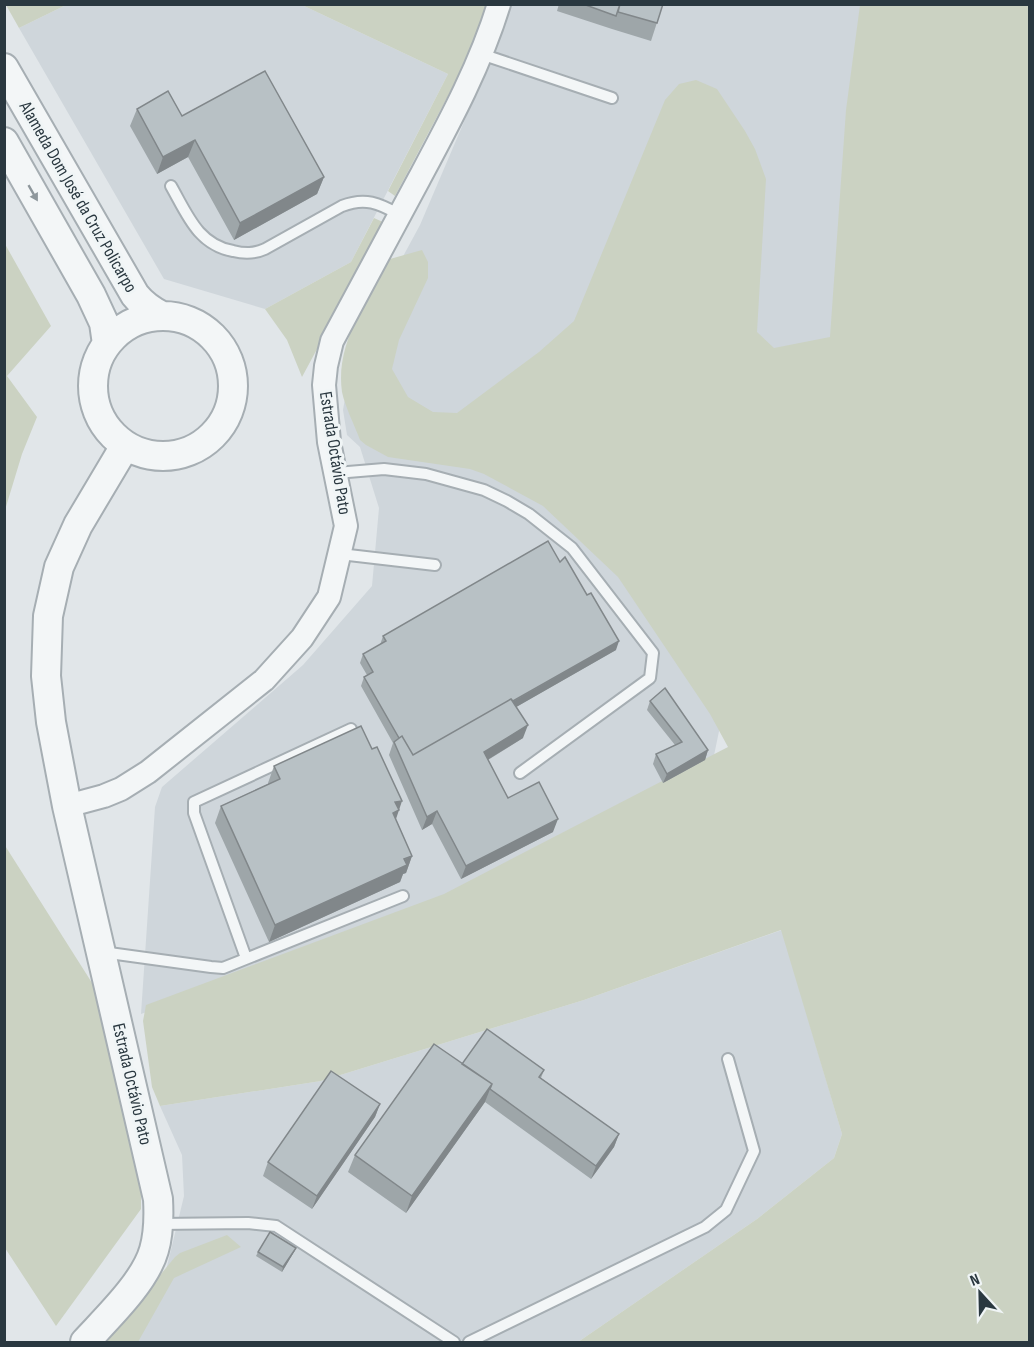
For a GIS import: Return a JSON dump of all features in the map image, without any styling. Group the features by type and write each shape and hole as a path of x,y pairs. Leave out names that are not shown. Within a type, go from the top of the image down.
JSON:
{"street":[{"name":"Estrada Octávio Pato","path":"68,806 121,789 148,772 264,680 302,638 329,597 346,526 329,442 324,386 332,341 452,117 492,28 499,4"},
{"name":"Alameda Dom José da Cruz Policarpo","path":"4,68 135,295 149,310 162,316"},
{"name":"Alameda Dom José da Cruz Policarpo","path":"4,142 91,295 104,323 107,344"},
{"path":"162,316 176,317 204,329 224,350 233,379 233,394 222,424 200,446 170,456 139,453 125,446 102,422 95,407 93,391 93,374 98,358 118,332 133,323 162,316"},
{"name":"Estrada Octávio Pato","path":"84,1342 119,1305 147,1267 154,1251 159,1224 158,1199 68,806 51,722 46,676 48,616 60,567 78,525 125,446"}],"lane":[{"path":"481,54 612,98"},
{"path":"171,186 193,226 203,237 223,250 244,254 256,253 265,249 352,202 381,204 400,215"},
{"path":"336,473 384,469 426,474 484,490 507,501 529,514 572,548 654,654 650,678 520,773"},
{"path":"340,554 435,565"},
{"path":"246,958 194,813 194,801 351,729"},
{"path":"102,952 223,968 403,896"},
{"path":"469,1342 705,1227 726,1210 754,1151 728,1059"},
{"path":"159,1224 248,1223 276,1226 454,1342"}],"shaded area":[{"path":"66,5 302,5 448,74 351,262 265,309 164,279 19,28"},
{"path":"510,5 865,5 839,347 615,510 723,712 712,765 453,901 141,1014 155,807 162,787 303,665 372,586 379,508 360,447 347,435 343,410 354,347 420,225 504,28"},
{"path":"782,930 842,1134 834,1158 757,1219 578,1342 133,1342 163,1283 184,1196 182,1155 160,1106 321,1081 584,1000"}],"green space":[{"path":"6,5 66,5 19,28"},
{"path":"302,5 489,5 467,60 395,196 388,191 448,74"},
{"path":"860,5 1029,5 1029,1342 578,1342 757,1219 834,1158 842,1134 781,930 584,1000 321,1081 160,1106 152,1087 143,1021 146,1005 444,894 728,747 710,714 618,577 543,506 484,474 470,469 388,457 360,440 342,392 343,357 355,322 390,259 422,250 428,262 428,278 399,340 392,369 408,397 433,412 457,413 539,352 574,321 665,100 679,84 696,80 717,89 755,149 766,179 757,332 774,348 830,337 846,110"},
{"path":"374,218 385,223 302,377 287,340 265,309 351,262"},
{"path":"5,244 51,326 7,376 37,417 22,454 5,510"},
{"path":"4,844 113,1016 141,1185 141,1209 56,1326 5,1248"},
{"path":"227,1235 241,1247 174,1278 138,1342 105,1342 175,1257"}],"building":[{"path":"583,4 620,4 616,16"},
{"path":"620,4 663,4 657,23 618,12"},
{"path":"265,71 324,177 240,223 195,140 163,157 137,109 168,91 182,116"},
{"path":"548,541 560,562 565,557 587,595 591,593 619,641 413,755 402,736 399,738 364,677 373,672 363,654 386,641 383,636"},
{"path":"665,688 708,750 667,774 656,754 682,742 650,701"},
{"path":"511,699 528,725 484,752 508,798 539,782 558,819 466,866 437,811 427,817 394,742 402,736 413,755"},
{"path":"361,726 372,749 377,747 402,801 395,802 399,810 393,813 412,856 404,859 407,865 275,925 221,806 280,779 274,766"},
{"path":"487,1029 544,1070 539,1077 619,1134 596,1166 490,1089 492,1084 462,1064"},
{"path":"434,1044 492,1084 412,1196 355,1155"},
{"path":"331,1071 380,1104 317,1196 268,1162"},
{"path":"270,1232 296,1248 283,1267 258,1252"}]}
